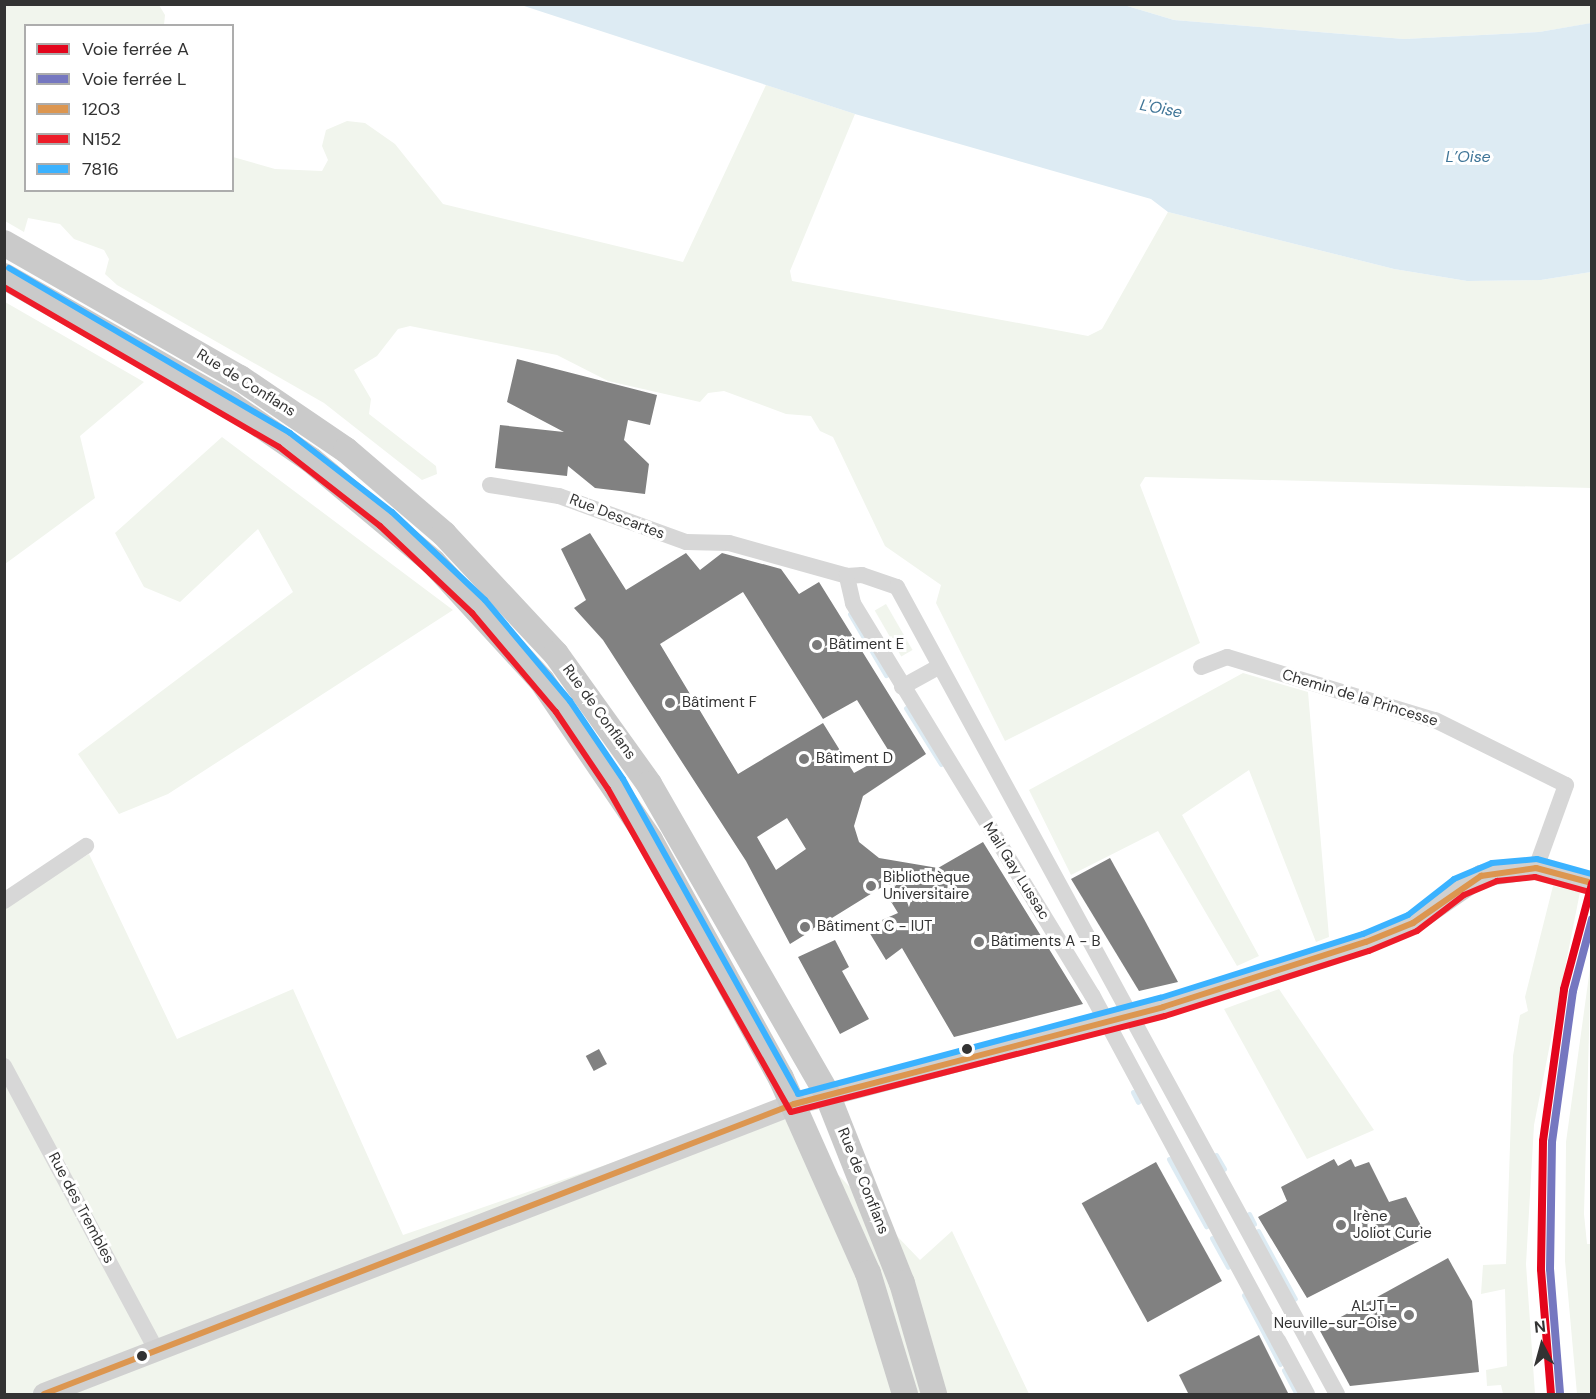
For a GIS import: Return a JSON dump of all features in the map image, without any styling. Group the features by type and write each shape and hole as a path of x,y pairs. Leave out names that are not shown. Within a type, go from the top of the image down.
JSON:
{"main road":[{"name":"Rue de Conflans","path":"4,243 295,414 396,490 490,580 556,654 631,756 827,1094 902,1283 934,1395"},
{"name":"Rue de Conflans","path":"4,276 284,440 386,519 471,600 542,681 616,784 794,1104 868,1273 905,1395"}],"street":[{"name":"Rue Descartes","path":"490,485 559,496 686,542 729,543 847,576"},
{"name":"Mail Gay Lussac","path":"1307,1395 1104,1022 846,590 847,576 862,574 897,587 1337,1395"},
{"name":"Chemin de la Princesse","path":"1201,667 1227,657 1436,720 1566,785 1536,868"},
{"path":"902,687 940,666"},
{"path":"4,901 86,846"},
{"path":"44,1395 794,1104 1129,1015 1366,942 1413,923 1470,881 1536,868 1592,883"},
{"name":"Rue des Trembles","path":"4,1066 156,1350"},
{"path":"1210,1217 1233,1203"},
{"path":"1274,1335 1298,1322"}],"shaded area":[{"path":"1591,4 1592,23 1539,32 1404,39 1174,20 1124,5"},
{"path":"5,5 159,5 165,15 164,24 24,24 24,192 234,192 234,157 275,169 322,171 328,160 322,146 326,130 347,121 365,123 395,144 443,204 683,262 766,85 855,114 790,271 792,281 1088,336 1102,329 1168,212 1394,269 1467,281 1541,280 1591,272 1591,488 1145,477 1140,485 1200,643 1005,741 936,603 941,585 885,546 833,437 820,431 811,416 786,414 724,391 708,393 700,402 608,381 557,355 410,326 398,329 377,356 354,370 371,399 369,414 436,466 437,474 422,480 324,403 117,285 105,274 109,259 104,250 74,239 60,224 28,218 24,232 5,221"},
{"path":"5,302 144,382 80,436 95,498 5,564"},
{"path":"222,437 453,610 168,794 119,814 78,754 293,592 258,529 180,602 144,587 115,533"},
{"path":"886,604 912,650 901,656 875,610"},
{"path":"1243,673 1308,692 1329,937 1316,942 1249,770 1182,815 1259,956 1237,966 1158,831 1071,875 1029,790"},
{"path":"89,854 177,1039 293,989 403,1235 773,1107 920,1260 952,1231 1029,1394 5,1394 4,906"},
{"path":"1553,886 1580,892 1534,1125 1526,1264 1535,1394 1503,1394 1501,1385 1487,1386 1486,1370 1507,1366 1505,1289 1481,1294 1483,1265 1506,1264 1513,1056 1520,1015 1528,1011 1525,997"},
{"path":"1591,961 1584,1214 1587,1244 1592,1244 1592,1394 1577,1394 1565,1261 1566,1142"},
{"path":"1279,989 1374,1130 1307,1159 1224,1009"}],"water":[{"name":"L’Oise","path":"521,5 1124,5 1174,20 1404,39 1539,32 1591,23 1591,272 1541,280 1467,281 1394,269 1168,212 1151,199 855,114"}],"building":[{"path":"517,359 657,395 650,425 628,420 624,440 649,464 645,494 595,488 568,466 567,476 495,468 500,425 564,432 507,402"},
{"path":"590,533 626,590 686,553 700,570 722,553 781,569 799,594 819,582 926,754 863,796 854,826 859,842 879,858 938,868 983,842 1083,1004 954,1037 902,948 886,960 866,927 898,913 882,887 790,944 746,861 603,640 574,608 586,600 561,549","holes":["743,592 823,719 857,700 890,753 854,773 823,723 738,774 660,644","787,818 806,849 776,870 757,837"]},
{"path":"1110,858 1178,982 1139,991 1071,879"},
{"path":"835,940 849,967 842,971 869,1019 840,1034 798,957"},
{"path":"599,1049 607,1064 594,1071 586,1056"},
{"name":"Irène Joliot Curie","path":"1334,1159 1338,1166 1351,1159 1355,1167 1369,1162 1389,1202 1406,1197 1427,1237 1307,1298 1258,1217 1287,1201 1281,1187"},
{"path":"1156,1162 1222,1281 1148,1322 1082,1203"},
{"name":"ALJT - Neuville-sur-Oise","path":"1448,1258 1472,1301 1479,1372 1350,1386 1319,1329"},
{"path":"1259,1335 1289,1395 1189,1395 1179,1375"}],"waterway":[{"path":"850,614 886,675"},
{"path":"906,708 941,764"},
{"path":"1133,1092 1138,1102"},
{"path":"1216,1155 1224,1169"},
{"path":"1169,1159 1206,1226"},
{"path":"1249,1214 1254,1224"},
{"path":"1258,1231 1295,1299"},
{"path":"1212,1238 1228,1267"},
{"path":"1244,1295 1280,1364"},
{"path":"1284,1370 1297,1394"}],"rail line":[{"name":"A","path":"1551,1394 1541,1269 1543,1141 1564,989 1592,884"},
{"name":"L","path":"1560,1393 1550,1269 1552,1142 1573,991 1592,919"}],"transit line":[{"name":"7816","path":"9,268 290,433 392,512 485,600 570,701 623,779 798,1094 1160,998 1363,934 1408,915 1454,879 1492,863 1537,859 1592,874"},
{"name":"N152","path":"4,287 279,447 380,526 472,613 556,712 608,789 791,1112 1165,1016 1369,951 1417,931 1464,895 1497,881 1535,877 1590,892"},
{"name":"1203","path":"44,1394 794,1104 1163,1007 1366,942 1413,923 1481,876 1536,868 1592,883"}],"place":[{"name":"Bâtiment E","path":"817,645"},
{"name":"Bâtiment F","path":"670,703"},
{"name":"Bâtiment D","path":"804,759"},
{"name":"Bibliothèque Universitaire","path":"871,886"},
{"name":"Bâtiment C - IUT","path":"805,927"},
{"name":"Bâtiments A - B","path":"979,942"},
{"name":"Irène Joliot Curie","path":"1341,1225"},
{"name":"ALJT - Neuville-sur-Oise","path":"1409,1315"}],"water label":[{"name":"L'Oise","path":"1161,109"}]}
